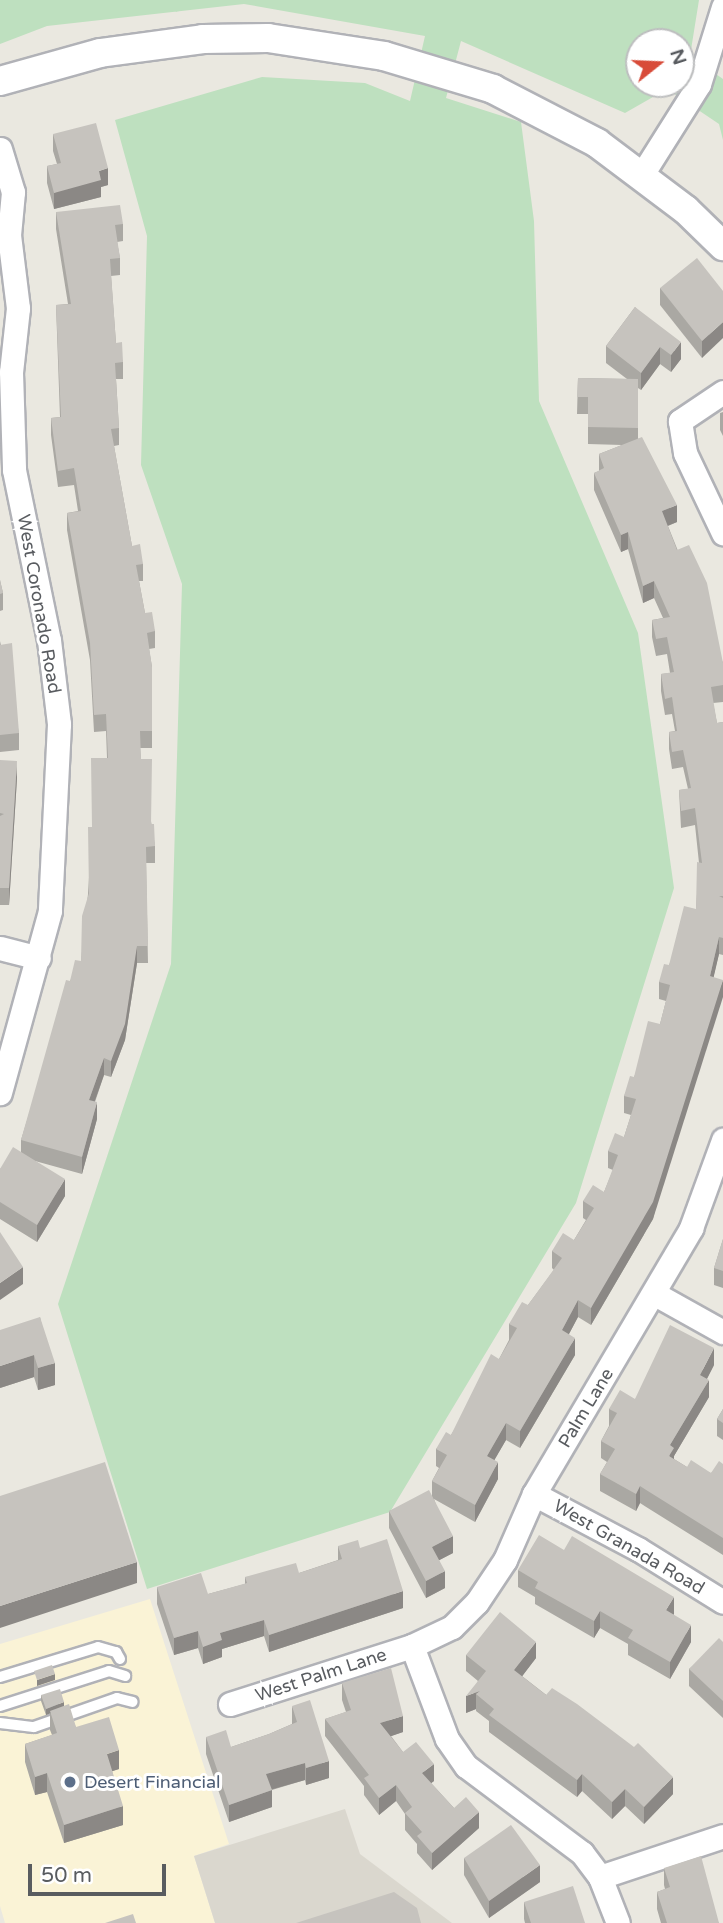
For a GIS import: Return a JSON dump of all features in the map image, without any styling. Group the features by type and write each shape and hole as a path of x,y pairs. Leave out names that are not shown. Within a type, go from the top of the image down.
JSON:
{"street":[{"path":"642,176 699,84 723,7"},
{"path":"0,81 100,53 203,39 321,44 416,65 454,75 537,109 597,143 642,176 723,246"},
{"name":"West Coronado Road","path":"0,149 13,192 5,229 14,470 49,640 59,724 50,911 0,1093"},
{"path":"723,392 680,421 685,453 723,533"},
{"path":"0,948 39,958"},
{"name":"Palm Lane","path":"412,1646 452,1627 477,1602 505,1560 534,1494 655,1294 691,1228 723,1140"},
{"path":"655,1294 723,1332"},
{"name":"West Granada Road","path":"534,1494 638,1549 723,1602"},
{"path":"412,1646 447,1739 466,1766 559,1834 600,1877 618,1923"},
{"name":"West Palm Lane","path":"230,1704 412,1646"},
{"path":"600,1877 723,1836"}],"lane":[{"path":"0,1677 98,1647 116,1652 120,1659"},
{"path":"0,1706 109,1671 125,1676"},
{"path":"0,1723 34,1727 117,1698 133,1702"}],"shaded area":[{"path":"150,1599 229,1844 194,1856 215,1923 5,1923 0,1906 0,1644"},
{"path":"345,1809 360,1854 452,1923 215,1923 194,1856"}],"green space":[{"path":"0,0 699,0 694,28 625,28 625,98 651,98 625,113 461,41 446,98 521,122 534,221 539,401 638,633 674,888 576,1203 390,1512 147,1589 58,1304 171,964 182,584 141,465 147,236 115,120 262,77 365,83 410,101 425,36 244,4 47,26 0,44"},
{"path":"695,59 723,79 723,140 719,124 680,98 695,98"}],"building":[{"path":"96,123 108,168 99,171 101,180 54,193 47,166 61,163 53,134"},
{"path":"120,205 123,224 115,225 120,258 110,259 116,343 122,342 123,362 115,363 119,428 111,429 132,546 140,544 143,564 136,565 145,613 152,612 155,631 147,633 152,667 152,731 140,731 141,759 152,759 151,824 154,824 155,846 146,847 148,946 137,946 125,1024 111,1061 104,1058 89,1100 97,1102 82,1157 21,1140 66,980 70,981 75,960 81,961 82,916 89,893 91,758 108,758 106,714 94,715 90,643 67,513 81,511 74,468 58,471 51,418 61,417 56,305 71,304 56,212"},
{"path":"697,258 723,291 723,322 702,341 660,288"},
{"path":"635,307 681,342 671,355 660,347 641,373 606,346"},
{"path":"578,378 638,379 638,428 588,427 588,397 577,397"},
{"path":"642,437 677,505 662,511 677,550 689,545 707,583 723,663 723,685 711,687 717,723 723,722 723,896 719,896 723,898 723,938 719,937 710,976 723,980 653,1202 591,1308 578,1300 562,1330 575,1338 520,1431 506,1423 487,1456 498,1462 475,1505 432,1481 447,1455 436,1449 446,1432 451,1435 491,1354 499,1359 517,1328 509,1324 522,1302 528,1305 562,1258 552,1251 563,1233 574,1240 594,1208 583,1201 593,1185 604,1192 618,1155 608,1151 615,1133 624,1137 636,1099 624,1096 630,1076 634,1077 648,1021 660,1024 670,985 659,982 664,964 669,965 684,906 696,909 697,862 702,863 695,808 681,811 679,790 691,788 683,750 672,752 669,732 677,731 672,697 665,699 661,674 674,672 667,637 656,639 652,620 670,617 654,581 643,586 628,532 621,535 594,473 604,468 599,454"},
{"path":"12,643 19,733 0,735 0,645"},
{"path":"0,760 17,761 9,888 0,888 0,816 4,814 0,813"},
{"path":"13,1147 65,1179 37,1225 0,1202 0,1169"},
{"path":"0,1232 23,1267 0,1283"},
{"path":"723,1239 723,1271 714,1268"},
{"path":"40,1317 55,1363 38,1368 34,1355 0,1366 0,1330"},
{"path":"670,1325 714,1348 700,1375 709,1380 670,1445 674,1448 669,1456 687,1467 691,1460 711,1473 719,1461 723,1464 723,1538 640,1486 636,1494 600,1474 615,1449 601,1441 617,1413 609,1409 620,1390 635,1399"},
{"path":"723,1409 723,1423 717,1419"},
{"path":"105,1462 137,1562 0,1606 0,1496"},
{"path":"429,1490 453,1536 432,1547 445,1571 426,1581 389,1511"},
{"path":"539,1535 564,1550 572,1536 674,1597 666,1610 691,1625 670,1662 628,1638 633,1630 600,1611 594,1621 535,1588 538,1582 518,1570"},
{"path":"387,1539 403,1591 269,1635 264,1620 220,1633 222,1640 203,1647 198,1631 174,1638 157,1587 201,1573 208,1594 247,1583 245,1577 296,1563 299,1573 342,1559 338,1546 358,1540 360,1548"},
{"path":"500,1612 536,1642 514,1670 546,1695 552,1688 577,1704 634,1747 638,1743 673,1777 644,1807 625,1789 612,1802 582,1774 577,1780 489,1715 494,1709 476,1694 480,1691 466,1696 486,1671 466,1655"},
{"path":"719,1638 723,1642 723,1701 689,1669"},
{"path":"52,1665 55,1674 37,1680 34,1671"},
{"path":"391,1668 403,1716 380,1723 403,1752 416,1742 434,1764 422,1773 454,1808 466,1797 479,1812 432,1853 417,1836 422,1832 405,1813 412,1807 396,1785 379,1798 364,1778 369,1775 325,1719 351,1710 342,1683"},
{"path":"60,1689 64,1702 46,1709 41,1695"},
{"path":"310,1700 329,1761 306,1768 305,1763 266,1774 272,1790 229,1805 206,1737 226,1730 231,1747 269,1734 297,1722 292,1706"},
{"name":"Desert Financial","path":"69,1704 76,1727 109,1717 119,1750 107,1754 123,1806 64,1825 47,1773 35,1777 25,1744 57,1733 50,1711"},
{"path":"511,1825 540,1865 489,1901 464,1858"},
{"path":"701,1856 719,1923 667,1923 657,1892 670,1887 664,1868"},
{"path":"573,1886 585,1923 531,1923 524,1902"},
{"path":"394,1892 417,1908 421,1923 296,1923"},
{"path":"133,1914 136,1923 105,1923"}],"place":[{"name":"Desert Financial","path":"70,1782"}]}
